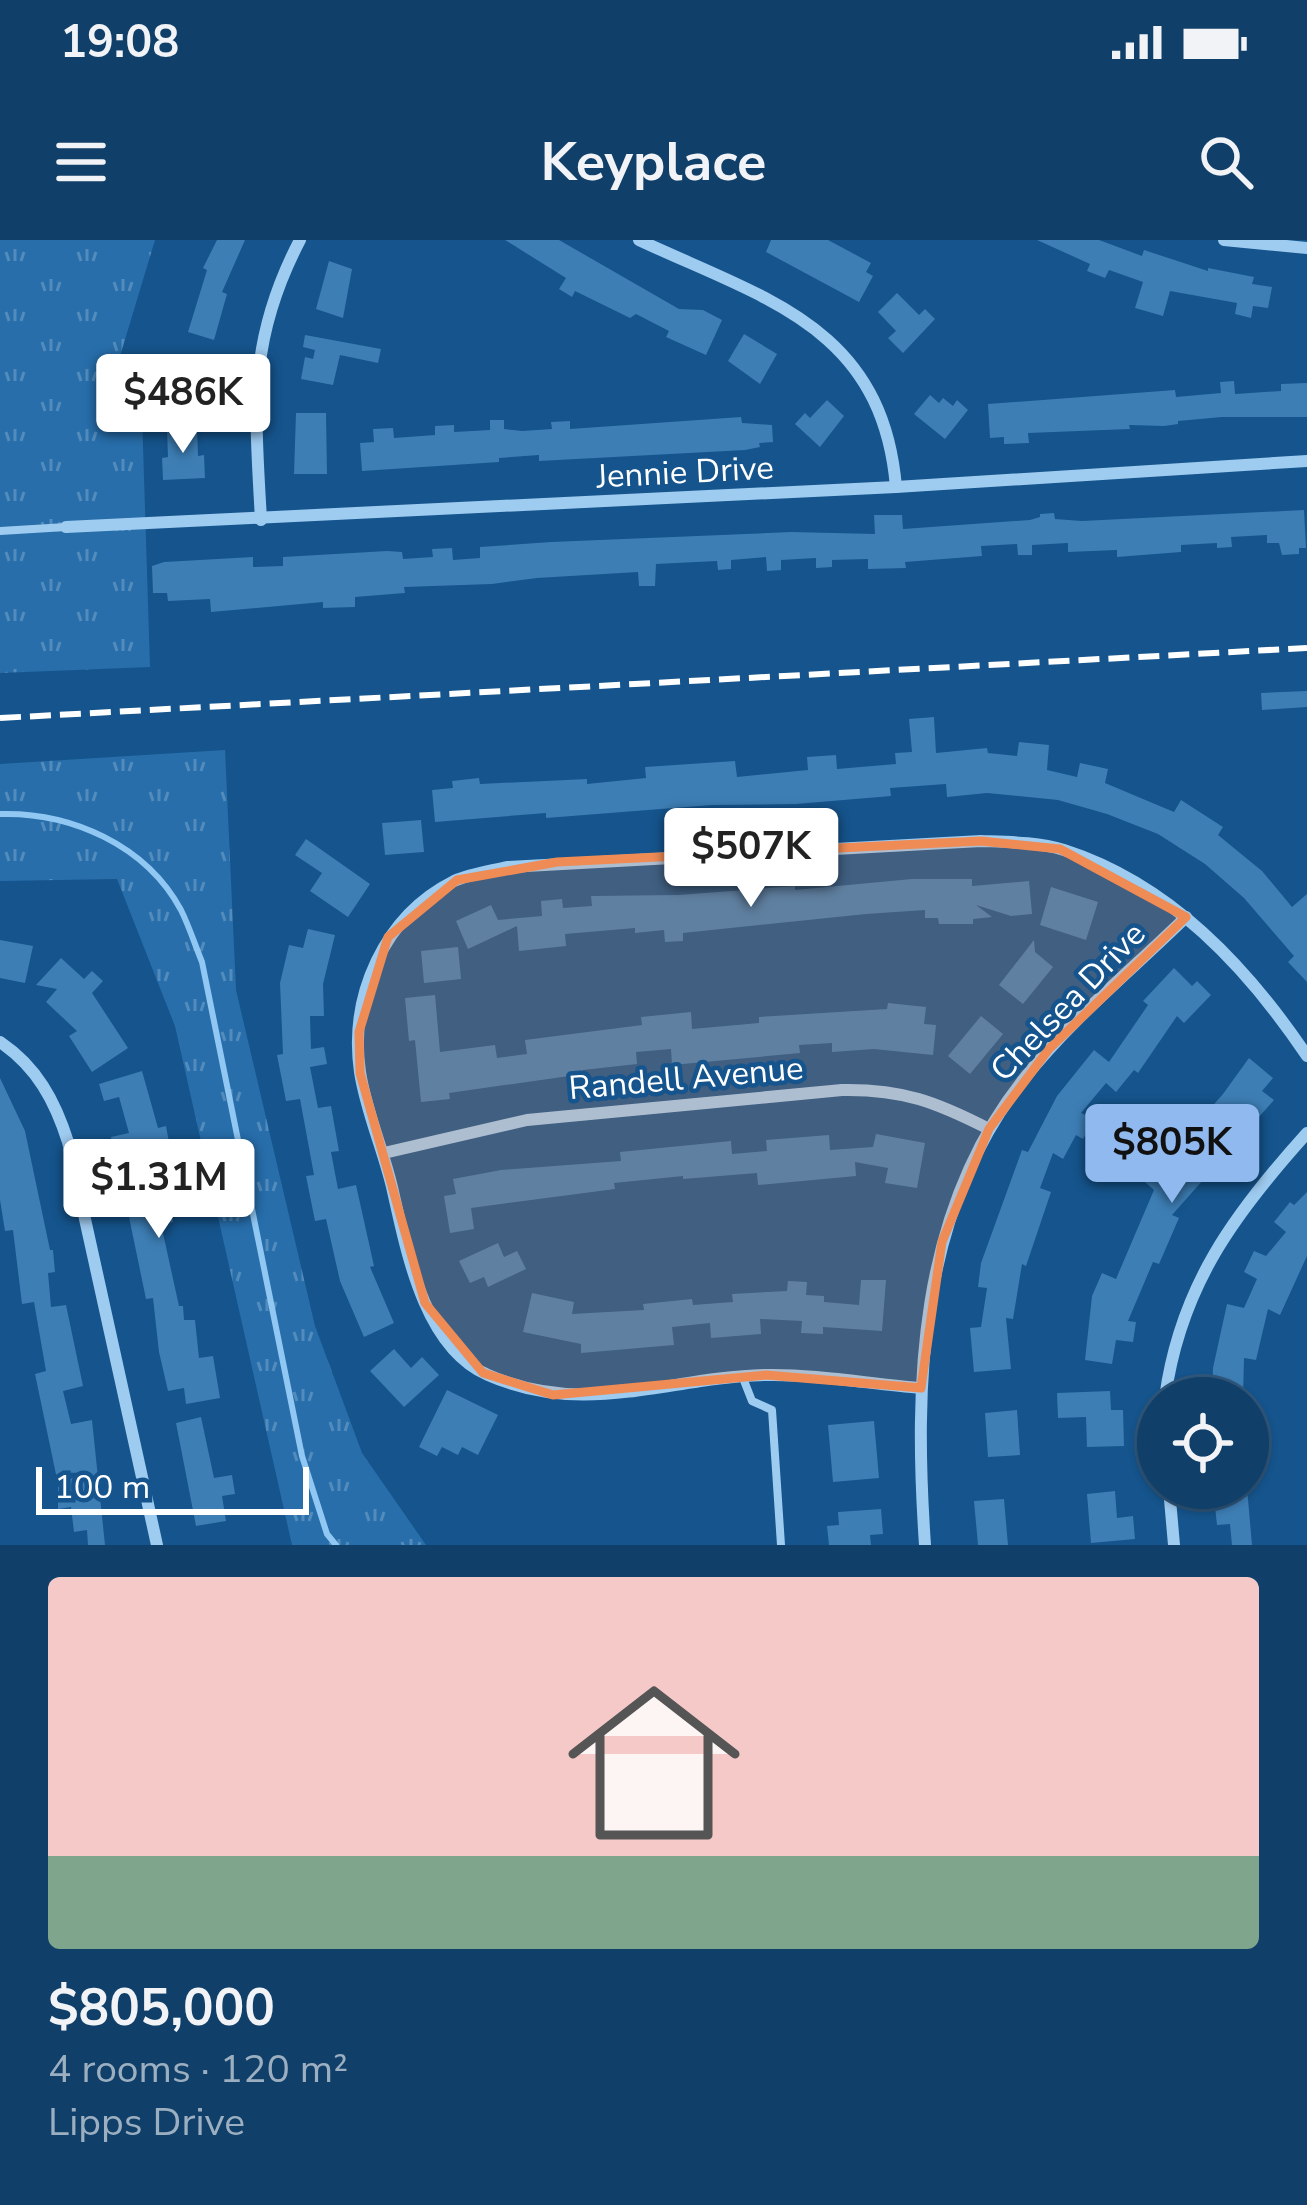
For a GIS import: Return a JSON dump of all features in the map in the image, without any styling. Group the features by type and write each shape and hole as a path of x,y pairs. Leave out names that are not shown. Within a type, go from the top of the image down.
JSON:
{"street":[{"path":"261,520 254,405 257,365 263,329 300,240"},
{"path":"639,240 783,307 835,344 856,369 885,422 896,487"},
{"path":"1224,240 1307,248"},
{"name":"Jennie Drive","path":"66,527 896,487 1307,461"},
{"path":"921,1388 766,1375 620,1395 553,1395 483,1373 450,1344 418,1288 360,1073 359,1032 371,976 388,937 416,906 457,880 507,867 981,841 1023,843 1060,849 1105,866 1186,917 1216,940 1307,1056"},
{"name":"Chelsea Drive","path":"925,1545 924,1333 942,1242 989,1130 1049,1049 1186,917"},
{"path":"0,1042 37,1075 68,1142 157,1545"},
{"name":"Randell Avenue","path":"384,1153 527,1120 842,1090 888,1089 935,1102 989,1130"},
{"path":"1170,1377 1180,1321 1202,1273 1224,1234 1307,1133"},
{"path":"1171,1509 1174,1545"}],"lane":[{"path":"0,531 66,527"},
{"path":"743,1378 752,1401 772,1410 781,1545"}],"highlighted area":[{"path":"981,841 1060,849 1186,917 1049,1049 989,1129 942,1242 921,1388 766,1375 553,1395 483,1373 425,1303 360,1073 359,1032 388,937 457,880 557,862"}],"green space":[{"path":"0,240 155,240 111,386 142,415 150,667 0,673"},
{"path":"225,750 236,990 315,1326 362,1453 426,1545 292,1545 175,1026 117,879 0,881 0,764"}],"building":[{"path":"217,240 245,240 222,292 227,294 214,340 188,332 207,270 203,268"},
{"path":"505,240 559,240 679,309 703,310 722,320 706,355 666,337 669,331 636,314 630,318 575,291 572,297 559,289 566,278"},
{"path":"771,240 828,240 871,263 866,272 873,276 859,302 766,252"},
{"path":"1037,240 1099,240 1142,256 1144,250 1208,271 1254,277 1252,284 1272,287 1268,308 1253,306 1251,318 1235,314 1237,303 1170,291 1163,316 1135,308 1143,282 1109,270 1105,278 1087,271 1090,264"},
{"path":"329,261 352,269 343,318 316,309"},
{"path":"897,293 919,315 925,309 935,319 903,353 888,338 896,331 878,312"},
{"path":"744,334 777,354 760,384 728,361"},
{"path":"305,335 381,349 378,363 340,355 333,385 301,379 305,357 313,359 315,350 303,347"},
{"path":"176,357 211,362 200,404 170,400"},
{"path":"1234,381 1235,394 1281,391 1281,384 1307,383 1307,417 1222,417 1164,426 1129,425 1130,429 1028,433 1029,443 1004,444 1004,437 990,438 988,404 1175,390 1176,397 1221,393 1220,382"},
{"path":"930,395 953,406 957,400 968,410 945,439 914,414"},
{"path":"827,400 844,416 820,447 795,424 805,413 810,418"},
{"path":"296,413 326,413 327,474 294,474"},
{"path":"741,417 742,423 772,425 773,442 745,450 539,461 539,455 362,471 360,443 374,442 373,429 393,428 394,438 435,435 435,426 454,425 454,432 490,430 490,420 504,420 504,429 522,431 552,429 551,422 570,421 570,429"},
{"path":"197,428 205,478 163,480 167,429"},
{"path":"1304,510 1306,548 1299,548 1299,554 1282,555 1279,543 1267,543 1267,535 1231,537 1232,547 1181,545 1181,552 1117,557 1117,550 1068,552 1068,543 1032,545 1032,555 1018,555 1017,544 981,546 982,556 905,562 906,568 868,569 868,559 832,560 832,567 816,568 816,558 781,560 781,570 767,571 766,557 731,560 731,569 718,570 717,561 656,564 655,586 639,586 638,572 404,587 405,593 355,597 355,607 323,608 323,602 211,612 210,599 168,601 167,593 153,593 152,566 164,562 253,557 253,567 283,566 283,557 387,551 402,552 403,559 433,557 432,549 452,548 453,560 480,558 480,547 551,542 791,532 875,534 874,515 902,515 903,529 1030,520 1054,513 1055,519 1082,521"},
{"path":"1307,691 1307,707 1262,710 1261,693"},
{"path":"934,717 936,753 987,748 988,753 1017,756 1019,742 1049,745 1047,770 1077,777 1080,763 1108,769 1105,783 1174,812 1181,800 1223,827 1218,835 1262,871 1292,907 1307,894 1307,982 1288,962 1294,956 1244,898 1205,864 1158,834 1058,800 987,793 947,797 946,784 890,788 891,796 796,804 435,822 432,790 453,788 452,781 587,779 587,784 646,778 645,767 735,761 737,777 808,770 807,757 836,755 837,769 896,764 895,753 912,752 909,719"},
{"path":"421,820 424,852 385,855 382,823"},
{"path":"306,839 370,884 348,917 310,891 322,873 295,855"},
{"path":"912,879 972,879 972,886 1029,881 1032,914 1011,916 976,905 992,917 973,919 973,924 939,924 938,918 925,918 925,910 866,914 683,933 683,941 665,942 664,930 635,933 635,928 565,934 566,946 519,951 517,926 468,949 456,921 491,905 498,920 542,916 541,901 562,899 563,908 592,906 591,896 795,886 795,890"},
{"path":"1051,887 1098,902 1086,940 1040,925"},
{"path":"308,929 335,935 323,984 324,1016 310,1016 311,1049 324,1047 327,1064 310,1067 318,1108 331,1106 339,1151 331,1152 338,1189 356,1185 374,1266 370,1267 394,1323 364,1337 340,1281 326,1219 315,1221 306,1176 314,1175 300,1099 286,1101 277,1055 283,1054 280,983 289,945 303,948"},
{"path":"0,940 33,946 25,983 0,978"},
{"path":"1034,940 1035,952 1053,967 1023,1004 999,985"},
{"path":"458,947 461,979 424,983 421,951"},
{"path":"61,958 84,979 92,971 103,981 92,993 128,1048 92,1072 69,1036 77,1031 46,1002 57,989 36,985"},
{"path":"1174,968 1192,986 1197,981 1211,995 1184,1023 1177,1016 1138,1073 1134,1070 1116,1092 1106,1083 1081,1113 1094,1119 1083,1139 1076,1135 1063,1159 1053,1153 1040,1188 1051,1192 1026,1266 1022,1264 1013,1319 1006,1318 1011,1369 974,1372 970,1328 981,1327 987,1288 978,1287 981,1263 1022,1150 1028,1152 1057,1096 1094,1050 1109,1062 1148,1005 1143,1001"},
{"path":"435,995 440,1052 495,1045 497,1058 527,1054 525,1040 642,1025 641,1017 691,1012 692,1029 759,1023 759,1017 887,1009 888,1003 926,1007 924,1024 936,1025 933,1055 874,1049 832,1052 832,1043 799,1045 800,1053 672,1065 671,1049 636,1052 637,1064 449,1093 450,1099 421,1102 405,998"},
{"path":"981,1016 1003,1034 970,1074 948,1056"},
{"path":"1249,1058 1273,1078 1262,1091 1274,1100 1172,1215 1179,1218 1159,1264 1153,1262 1128,1321 1136,1322 1133,1342 1116,1340 1112,1364 1085,1360 1092,1296 1102,1273 1116,1279 1154,1190 1145,1182"},
{"path":"142,1071 158,1128 166,1126 174,1169 163,1171 173,1222 161,1224 179,1306 183,1306 184,1320 195,1320 199,1358 213,1356 220,1398 186,1404 184,1388 168,1391 153,1298 146,1299 124,1193 147,1188 142,1161 130,1163 127,1150 114,1152 111,1137 129,1133 119,1097 104,1101 99,1084"},
{"path":"0,1078 25,1131 53,1250 55,1272 48,1273 51,1307 66,1305 83,1386 63,1391 71,1424 92,1420 105,1545 88,1545 87,1530 74,1532 71,1507 58,1509 58,1484 35,1374 46,1371 34,1302 22,1304 13,1230 5,1231 0,1200"},
{"path":"876,1134 925,1143 917,1188 885,1183 888,1168 855,1162 856,1176 758,1185 757,1173 683,1176 471,1208 474,1229 450,1233 444,1196 456,1194 453,1179 501,1170 621,1161 620,1152 731,1141 732,1154 767,1151 766,1140 829,1135 830,1150 873,1147"},
{"path":"1307,1192 1307,1256 1280,1315 1268,1309 1256,1360 1244,1358 1244,1377 1213,1377 1227,1304 1244,1308 1257,1279 1244,1272 1254,1251 1266,1256 1286,1232 1274,1222 1290,1202 1294,1205"},
{"path":"498,1243 504,1257 517,1251 526,1269 488,1287 484,1277 470,1283 459,1261"},
{"path":"861,1280 886,1280 882,1331 823,1327 823,1334 801,1333 802,1321 760,1319 761,1334 711,1338 710,1323 672,1327 674,1345 581,1353 581,1344 523,1332 532,1293 574,1302 572,1314 644,1310 643,1304 692,1299 693,1305 733,1302 732,1294 787,1291 788,1281 807,1282 806,1295 824,1296 824,1302 859,1305"},
{"path":"394,1349 411,1368 422,1357 439,1375 404,1407 370,1371"},
{"path":"447,1390 498,1415 478,1455 462,1447 458,1455 442,1447 437,1456 419,1447"},
{"path":"1110,1391 1111,1410 1123,1410 1124,1446 1087,1447 1086,1417 1058,1418 1057,1393"},
{"path":"1017,1410 1020,1455 988,1457 985,1413"},
{"path":"201,1417 214,1478 232,1475 235,1494 222,1496 226,1521 196,1526 176,1423"},
{"path":"874,1421 879,1478 833,1482 828,1425"},
{"path":"1115,1491 1117,1518 1133,1516 1135,1539 1091,1543 1087,1494"},
{"path":"1004,1499 1008,1545 978,1545 974,1501"},
{"path":"881,1509 883,1534 870,1535 871,1545 829,1545 827,1526 839,1525 838,1512"},
{"path":"1215,1509 1249,1509 1252,1545 1232,1545 1230,1524 1217,1525"}],"waterway":[{"path":"0,814 53,819 104,837 148,867 184,916 202,962 302,1456 327,1534 336,1545"}],"railway":[{"path":"0,718 1307,648"}]}
